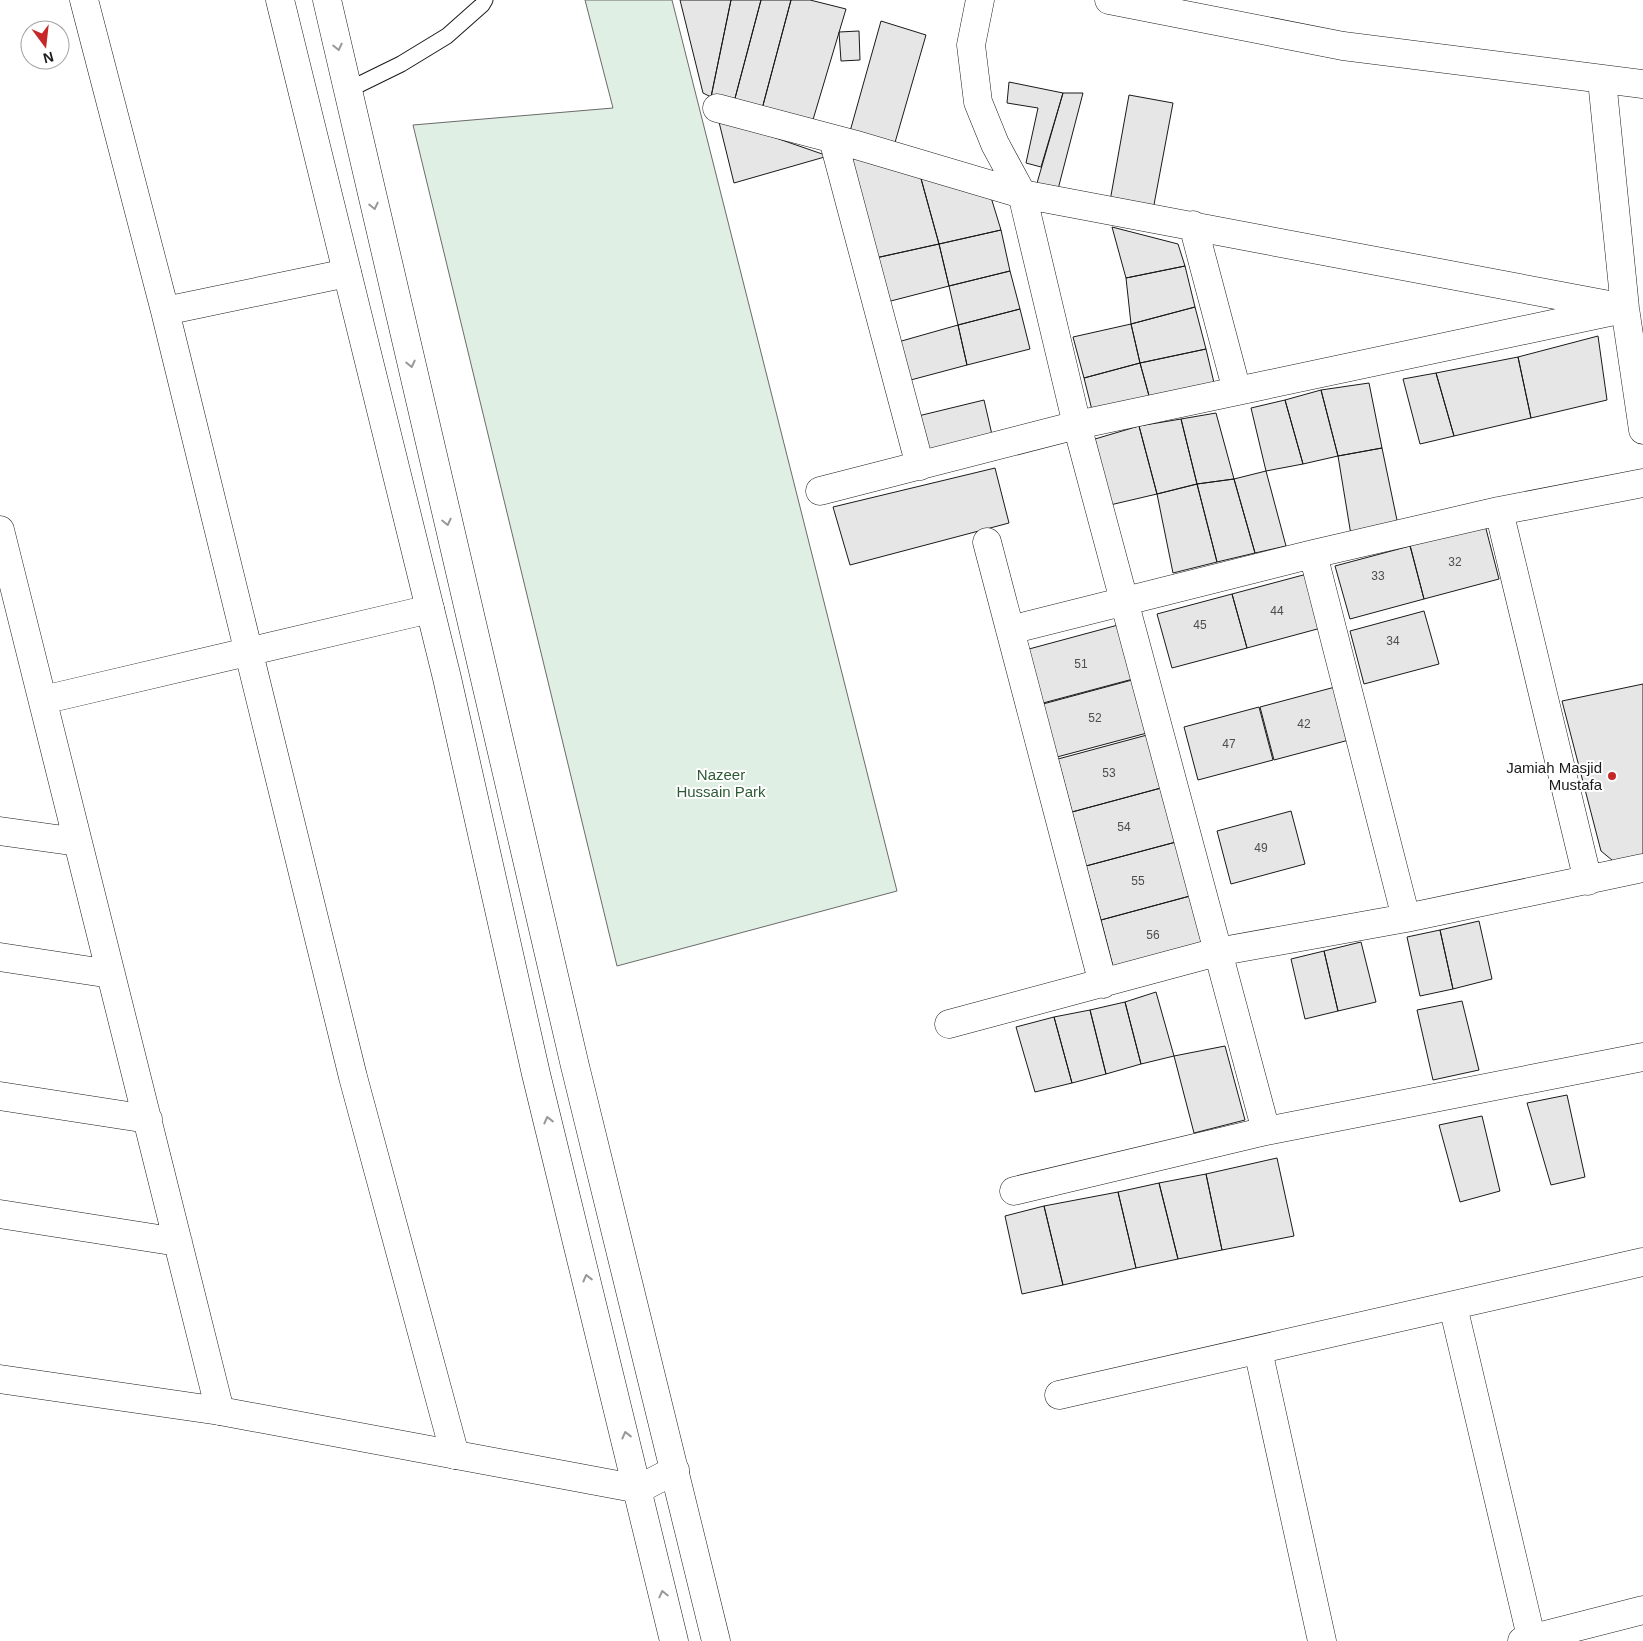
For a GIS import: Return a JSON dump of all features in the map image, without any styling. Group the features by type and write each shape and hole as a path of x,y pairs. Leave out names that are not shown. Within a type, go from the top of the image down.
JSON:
{"street":[{"path":"84,0 165,311 353,1077 455,1455"},
{"path":"280,0 430,609 536,1074 639,1489 674,1641"},
{"path":"326,0 573,1057 716,1641"},
{"path":"980,0 971,45 978,102 995,144 1022,194 1077,425 1266,1131"},
{"path":"1109,0 1343,46 1643,84"},
{"path":"1602,80 1625,308 1642,412"},
{"path":"717,108 842,147 1022,194 1625,308"},
{"path":"842,147 920,466"},
{"path":"1194,225 1237,391"},
{"path":"165,311 347,273"},
{"path":"820,491 1077,425 1625,308"},
{"path":"1010,630 1313,554 1499,511 1643,483"},
{"path":"1499,511 1588,881"},
{"path":"0,530 220,1411"},
{"path":"987,542 1103,984"},
{"path":"1313,554 1406,918"},
{"path":"43,700 430,609"},
{"path":"0,831 78,842"},
{"path":"949,1024 1217,952 1406,918 1643,868"},
{"path":"0,958 111,974"},
{"path":"1014,1191 1266,1131 1643,1057"},
{"path":"0,1096 148,1119"},
{"path":"0,1214 178,1242"},
{"path":"1059,1395 1643,1262"},
{"path":"1452,1306 1529,1640 1643,1610"},
{"path":"1258,1350 1322,1641"},
{"path":"0,1378 220,1411 639,1489 675,1470"}],"lane":[{"path":"348,90 400,64 447,36 484,0"}],"green space":[{"name":"Nazeer Hussain Park","path":"585,0 672,0 897,891 617,966 413,125 613,108"}],"building":[{"path":"680,0 731,0 711,97 703,93"},
{"path":"731,0 761,0 734,102 711,97"},
{"path":"761,0 791,0 762,109 734,102"},
{"path":"791,0 810,0 846,9 812,123 762,109"},
{"path":"881,21 926,35 894,146 849,135"},
{"path":"859,31 860,60 841,61 839,32"},
{"path":"1009,82 1063,93 1041,167 1026,163 1038,108 1007,103"},
{"path":"1063,93 1083,93 1057,193 1035,190"},
{"path":"1129,95 1173,103 1153,210 1110,201"},
{"path":"718,118 828,156 734,183"},
{"path":"858,153 920,175 939,244 871,259 841,169"},
{"path":"920,175 990,194 1001,230 939,244"},
{"path":"1112,227 1178,244 1185,266 1126,278"},
{"path":"1001,230 1010,271 949,286 939,244"},
{"path":"939,244 949,286 883,303 871,259"},
{"path":"1185,266 1195,307 1131,324 1126,278"},
{"path":"1010,271 1020,309 958,325 949,286"},
{"path":"1195,307 1206,349 1140,363 1131,324"},
{"path":"1020,309 1030,349 967,365 958,325"},
{"path":"1131,324 1140,363 1084,378 1073,337"},
{"path":"958,325 967,365 907,381 898,342"},
{"path":"1598,336 1607,400 1531,418 1518,357"},
{"path":"1206,349 1215,387 1151,403 1140,363"},
{"path":"1518,357 1531,418 1454,436 1436,373"},
{"path":"1140,363 1151,403 1093,414 1084,378"},
{"path":"1436,373 1454,436 1420,444 1403,379"},
{"path":"1369,383 1382,448 1338,456 1321,390"},
{"path":"1321,390 1338,456 1303,464 1285,400"},
{"path":"984,400 993,439 924,458 914,417"},
{"path":"1285,400 1303,464 1266,471 1251,408"},
{"path":"1216,413 1234,479 1197,484 1181,419"},
{"path":"1181,419 1197,484 1157,494 1139,426"},
{"path":"1139,426 1157,494 1110,505 1095,439"},
{"path":"1382,448 1398,525 1351,535 1338,456"},
{"path":"995,468 1009,523 850,565 833,507"},
{"path":"1266,471 1286,546 1255,553 1234,479"},
{"path":"1234,479 1255,553 1217,562 1197,484"},
{"path":"1197,484 1217,562 1173,573 1157,494"},
{"path":"1485,525 1499,579 1424,599 1410,545"},
{"path":"1410,546 1424,599 1350,619 1335,566"},
{"path":"1307,574 1321,628 1247,648 1232,594"},
{"path":"1232,594 1247,648 1172,668 1157,614"},
{"path":"1424,611 1439,664 1364,684 1350,631"},
{"path":"1118,625 1133,679 1043,703 1029,649"},
{"path":"1132,680 1147,733 1057,757 1043,704"},
{"name":"Jamiah Masjid Mustafa","path":"1643,684 1643,859 1618,865 1601,851 1562,701"},
{"path":"1335,687 1349,740 1274,760 1260,707"},
{"path":"1259,707 1273,760 1198,780 1184,727"},
{"path":"1147,735 1161,788 1072,812 1058,759"},
{"path":"1161,788 1176,842 1086,866 1072,812"},
{"path":"1291,811 1305,864 1231,884 1217,831"},
{"path":"1176,842 1190,896 1101,920 1086,866"},
{"path":"1190,896 1205,950 1115,974 1101,920"},
{"path":"1479,921 1492,979 1453,989 1440,930"},
{"path":"1440,930 1453,989 1420,996 1407,937"},
{"path":"1361,942 1376,1002 1338,1011 1324,951"},
{"path":"1324,951 1338,1011 1305,1019 1291,959"},
{"path":"1156,992 1174,1056 1141,1064 1125,1002"},
{"path":"1462,1001 1479,1070 1433,1080 1417,1010"},
{"path":"1125,1002 1141,1064 1106,1074 1090,1010"},
{"path":"1090,1010 1106,1074 1072,1083 1054,1017"},
{"path":"1054,1017 1072,1083 1035,1092 1016,1027"},
{"path":"1225,1046 1245,1120 1194,1133 1174,1056"},
{"path":"1567,1095 1585,1177 1551,1185 1527,1103"},
{"path":"1482,1116 1500,1191 1460,1202 1439,1125"},
{"path":"1277,1158 1294,1236 1222,1250 1206,1174"},
{"path":"1206,1174 1222,1250 1178,1259 1159,1183"},
{"path":"1159,1183 1178,1259 1136,1268 1118,1192"},
{"path":"1118,1192 1136,1268 1063,1285 1044,1206"},
{"path":"1044,1206 1063,1285 1022,1294 1005,1216"}],"place":[{"name":"Jamiah Masjid Mustafa","path":"1612,776"}]}
